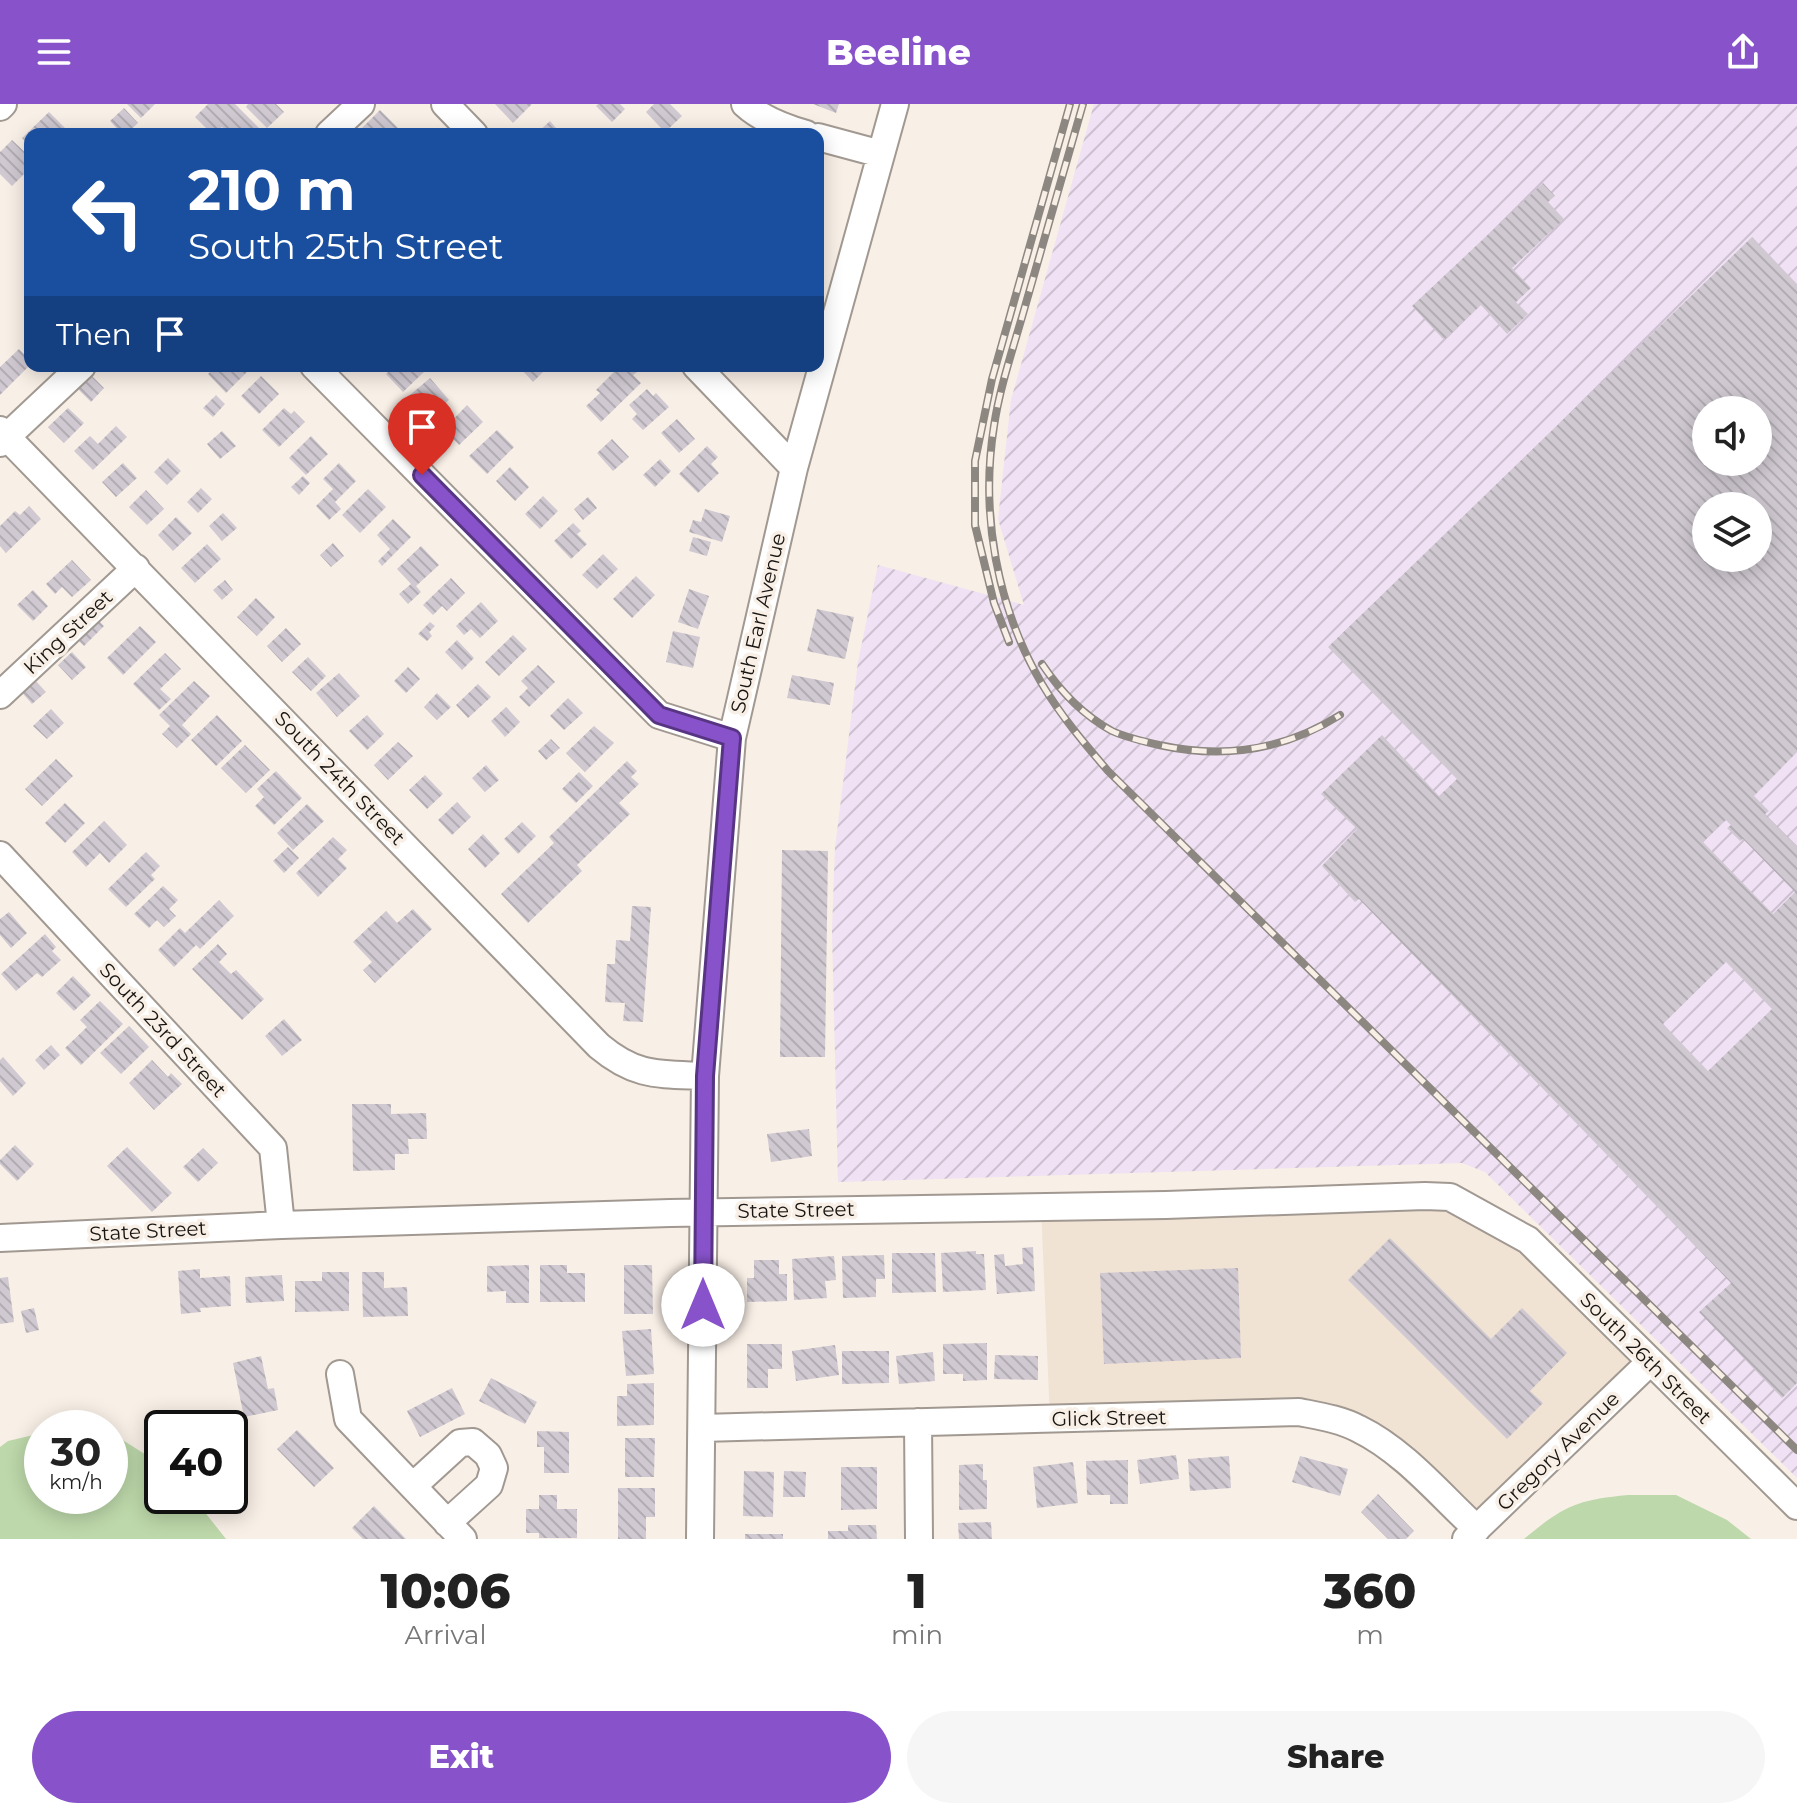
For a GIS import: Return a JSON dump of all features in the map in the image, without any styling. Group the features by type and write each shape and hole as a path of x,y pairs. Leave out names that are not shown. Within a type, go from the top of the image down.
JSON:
{"street":[{"path":"335,128 361,104"},
{"path":"445,104 468,128"},
{"path":"745,104 752,111 786,128"},
{"name":"South Earl Avenue","path":"824,360 895,104"},
{"path":"824,139 881,154"},
{"path":"2,436 75,372"},
{"path":"320,372 659,715 732,738"},
{"path":"702,372 794,468"},
{"name":"South Earl Avenue","path":"700,1539 705,1076 732,738 794,468 821,372"},
{"name":"South 24th Street","path":"2,436 136,568 599,1046 621,1065 653,1074 705,1076"},
{"name":"King Street","path":"0,695 136,568"},
{"name":"South 23rd Street","path":"0,855 273,1148 281,1225"},
{"name":"State Street","path":"0,1238 281,1225 703,1212 1166,1205 1425,1196 1450,1197 1491,1218"},
{"name":"South 26th Street","path":"1491,1218 1528,1240 1797,1506"},
{"name":"Gregory Avenue","path":"1471,1534 1649,1363"},
{"path":"340,1374 348,1419 455,1531 489,1485 494,1468 488,1455 473,1442 460,1443 413,1486"},
{"name":"Glick Street","path":"702,1428 1276,1412 1313,1414 1358,1428 1392,1450 1471,1534"},
{"path":"918,1422 919,1539"}],"shaded area":[{"path":"1094,104 1797,104 1797,1478 1485,1172 1462,1163 838,1182 832,931 835,848 858,662 878,565 1024,605 998,519 1011,400"},
{"path":"1425,1196 1491,1218 1649,1363 1477,1529 1326,1417 1050,1420 1041,1207"}],"green space":[{"path":"24,1437 24,1514 128,1514 128,1443 144,1454 144,1514 206,1514 226,1539 0,1539 0,1447 8,1441"},
{"path":"1676,1495 1727,1520 1751,1539 1524,1539 1572,1506 1595,1499"}],"building":[{"path":"127,104 155,104 141,118"},
{"path":"208,104 235,104 259,128 206,128 195,117"},
{"path":"248,104 276,104 284,112 267,128 246,107"},
{"path":"495,104 532,104 513,123"},
{"path":"620,104 625,109 612,122 596,106"},
{"path":"654,104 670,104 682,116 669,128 661,128 646,112"},
{"path":"813,104 839,104 836,113"},
{"path":"124,108 138,123 133,128 116,128 110,121"},
{"path":"380,110 398,128 362,128"},
{"path":"49,112 65,128 32,128"},
{"path":"550,121 556,128 542,128"},
{"path":"12,140 24,151 24,174 12,186 0,174 0,152"},
{"path":"1543,183 1555,196 1548,202 1564,219 1512,268 1531,288 1516,302 1528,314 1507,334 1481,305 1444,340 1412,306"},
{"path":"1752,237 1797,284 1797,752 1754,796 1769,811 1765,814 1797,846 1797,1383 1782,1398 1699,1312 1731,1283 1359,899 1355,902 1322,866 1357,829 1321,794 1382,735 1439,796 1457,779 1328,647","holes":["1726,820 1731,825 1727,828 1740,841 1743,839 1795,892 1773,914 1703,842","1726,962 1772,1009 1708,1071 1663,1024"]},
{"path":"19,349 24,354 24,371 0,395 0,367"},
{"path":"210,372 247,372 226,393 208,374"},
{"path":"388,372 424,372 403,392 386,374"},
{"path":"524,372 543,372 533,382"},
{"path":"614,372 637,372 633,375 641,383 601,422 586,406 600,393 596,390"},
{"path":"91,375 104,388 91,402 77,388"},
{"path":"261,376 279,394 259,414 241,396"},
{"path":"430,378 449,400 424,421 420,416 425,412 410,395"},
{"path":"647,389 653,396 656,393 669,407 643,430 632,419 637,414 629,405"},
{"path":"216,395 225,404 213,417 203,408"},
{"path":"467,405 483,422 459,445 444,429"},
{"path":"68,408 84,423 64,443 48,427"},
{"path":"284,408 291,414 294,411 305,422 279,447 262,430"},
{"path":"677,419 695,439 679,453 661,433"},
{"path":"116,426 127,437 93,470 74,451 90,436 98,444"},
{"path":"497,430 514,447 487,474 469,456"},
{"path":"222,431 236,446 220,459 207,444"},
{"path":"311,436 328,454 306,475 289,458"},
{"path":"612,439 629,457 613,471 597,453"},
{"path":"707,446 718,457 711,464 719,473 698,493 679,474"},
{"path":"168,458 181,471 167,485 154,472"},
{"path":"660,459 671,471 655,487 643,475"},
{"path":"123,463 137,478 116,497 102,482"},
{"path":"339,463 356,481 335,502 341,509 329,520 316,506 333,489 323,479"},
{"path":"510,467 529,487 515,501 496,481"},
{"path":"303,476 310,483 299,495 291,487"},
{"path":"201,488 212,499 198,513 187,502"},
{"path":"368,489 386,507 360,533 342,515"},
{"path":"146,490 164,509 147,525 129,507"},
{"path":"543,496 558,511 540,529 525,514"},
{"path":"588,497 597,508 583,520 574,509"},
{"path":"29,506 41,519 6,553 0,546 0,526 15,511 20,515"},
{"path":"705,509 730,516 722,542 689,532 693,520 701,522"},
{"path":"223,513 237,528 222,541 209,526"},
{"path":"176,517 192,533 173,551 158,535"},
{"path":"393,519 411,537 382,566 378,561 390,549 377,535"},
{"path":"573,523 581,531 577,534 587,544 571,559 554,541"},
{"path":"693,537 711,542 707,556 689,551"},
{"path":"333,543 344,556 331,567 320,555"},
{"path":"207,544 221,559 195,583 181,568"},
{"path":"421,546 439,565 416,586 421,592 408,604 399,594 411,584 397,569"},
{"path":"603,554 618,569 597,589 582,575"},
{"path":"72,560 91,580 72,597 62,587 55,594 46,584"},
{"path":"636,576 655,595 632,618 613,599"},
{"path":"451,578 465,593 447,611 442,606 433,615 423,605"},
{"path":"225,580 233,590 222,600 213,590"},
{"path":"689,589 709,596 698,629 678,622"},
{"path":"33,590 48,606 33,621 17,605"},
{"path":"256,598 275,617 257,636 237,617"},
{"path":"481,602 498,621 480,638 471,629 464,635 456,626"},
{"path":"817,609 854,617 845,659 807,651"},
{"path":"91,613 104,626 84,646 71,633"},
{"path":"430,622 435,626 429,632 432,636 427,641 418,634"},
{"path":"140,626 156,642 123,675 107,658"},
{"path":"286,628 301,644 282,662 267,646"},
{"path":"673,631 700,637 693,668 666,662"},
{"path":"513,635 527,649 499,676 485,662"},
{"path":"457,640 474,658 462,670 445,652"},
{"path":"72,652 86,667 72,680 58,665"},
{"path":"165,653 181,669 160,689 171,699 159,710 133,684"},
{"path":"308,657 326,676 311,691 292,672"},
{"path":"538,665 555,682 529,707 519,697 528,688 521,681"},
{"path":"408,667 420,679 406,693 394,681"},
{"path":"339,673 360,696 337,717 316,693"},
{"path":"30,675 46,692 32,704 17,687"},
{"path":"792,675 834,683 830,705 787,698"},
{"path":"194,681 210,696 182,725 191,734 177,748 162,734 170,726 159,715"},
{"path":"478,684 491,697 468,718 456,705"},
{"path":"437,693 451,707 437,720 424,707"},
{"path":"568,698 583,713 564,730 550,716"},
{"path":"506,707 520,722 505,737 491,721"},
{"path":"51,709 64,723 47,739 33,726"},
{"path":"217,715 242,741 216,766 191,740"},
{"path":"367,715 384,734 367,750 349,731"},
{"path":"594,726 614,743 585,772 566,753"},
{"path":"551,739 560,748 546,760 538,751"},
{"path":"398,742 413,756 388,780 374,765"},
{"path":"245,745 270,770 246,793 221,768"},
{"path":"56,759 73,776 42,806 25,789"},
{"path":"627,761 637,771 631,777 639,784 619,803 630,814 577,865 582,871 528,923 501,894 554,843 549,837"},
{"path":"486,765 499,780 485,792 472,778"},
{"path":"276,771 302,798 274,825 255,806 264,797 257,789"},
{"path":"579,772 593,786 576,803 562,789"},
{"path":"425,775 443,794 427,809 409,790"},
{"path":"457,802 471,817 452,835 438,820"},
{"path":"65,803 85,823 65,843 45,823"},
{"path":"307,804 324,821 293,850 277,833"},
{"path":"104,821 127,845 109,863 100,853 86,867 72,852"},
{"path":"522,822 536,836 518,854 504,839"},
{"path":"483,834 500,853 485,868 468,849"},
{"path":"333,837 347,850 338,859 347,868 318,897 296,873"},
{"path":"288,847 299,858 284,873 273,861"},
{"path":"782,850 828,851 825,1057 780,1057"},
{"path":"146,852 160,866 151,875 155,879 126,907 108,889"},
{"path":"163,886 178,900 169,909 176,916 164,927 157,920 149,928 134,914"},
{"path":"219,900 234,916 200,949 196,945 174,967 158,950 180,928 185,933"},
{"path":"632,906 651,907 643,1022 623,1021 625,1003 605,1002 607,964 615,964 616,940 630,941"},
{"path":"413,909 432,929 375,983 363,970 372,962 353,942 386,911 397,923"},
{"path":"9,912 27,933 11,948 0,935 0,919"},
{"path":"45,934 56,947 52,951 61,960 42,977 37,973 16,991 1,974"},
{"path":"218,944 227,954 219,962 231,974 236,970 264,999 242,1020 192,969"},
{"path":"73,976 91,995 74,1011 56,993"},
{"path":"100,1001 123,1024 81,1065 65,1048 87,1027 80,1020"},
{"path":"284,1019 302,1040 282,1056 265,1036"},
{"path":"129,1026 149,1047 121,1074 100,1053"},
{"path":"51,1045 60,1055 44,1070 35,1060"},
{"path":"3,1057 26,1083 13,1096 0,1081 0,1060"},
{"path":"152,1060 168,1077 171,1073 182,1084 154,1110 129,1083"},
{"path":"352,1104 391,1104 391,1114 426,1113 427,1139 408,1139 409,1154 395,1154 395,1170 353,1171"},
{"path":"809,1129 812,1156 771,1162 767,1134"},
{"path":"15,1145 34,1164 17,1181 0,1164 0,1160"},
{"path":"127,1147 172,1193 152,1212 107,1166"},
{"path":"203,1148 218,1163 198,1182 183,1167"},
{"path":"1390,1238 1491,1339 1522,1308 1567,1353 1530,1391 1543,1403 1507,1439 1348,1280"},
{"path":"1033,1247 1035,1291 997,1294 994,1255 1004,1254 1005,1266 1023,1264 1022,1248"},
{"path":"976,1251 976,1254 984,1254 986,1290 943,1292 941,1253"},
{"path":"892,1253 935,1253 936,1292 892,1293"},
{"path":"884,1255 885,1279 876,1279 876,1297 843,1298 842,1256"},
{"path":"834,1256 836,1280 825,1281 827,1298 794,1300 792,1259"},
{"path":"754,1260 779,1260 779,1274 787,1274 787,1301 747,1302 747,1278 754,1278"},
{"path":"529,1265 529,1303 506,1303 506,1291 487,1292 487,1266"},
{"path":"540,1265 567,1265 567,1273 585,1273 585,1302 540,1302"},
{"path":"624,1265 652,1265 653,1314 624,1314"},
{"path":"1238,1268 1241,1358 1104,1364 1100,1273"},
{"path":"200,1269 200,1278 230,1276 231,1306 200,1308 201,1312 181,1314 178,1271"},
{"path":"322,1272 349,1272 349,1311 295,1312 295,1281 322,1281"},
{"path":"362,1272 384,1272 384,1288 407,1287 408,1316 363,1317"},
{"path":"282,1275 284,1301 246,1303 245,1277"},
{"path":"8,1277 14,1322 0,1324 0,1278"},
{"path":"34,1308 39,1330 26,1333 21,1311"},
{"path":"651,1329 654,1374 626,1376 622,1331"},
{"path":"987,1343 987,1380 963,1381 963,1374 943,1374 943,1344"},
{"path":"747,1344 782,1344 782,1369 768,1369 768,1388 747,1388"},
{"path":"835,1345 839,1375 796,1381 792,1351"},
{"path":"842,1351 889,1351 889,1383 842,1384"},
{"path":"933,1352 935,1381 899,1384 896,1356"},
{"path":"995,1355 1038,1356 1038,1380 994,1379"},
{"path":"261,1356 268,1389 274,1388 278,1410 248,1416 248,1410 243,1410 233,1363"},
{"path":"491,1378 537,1402 525,1424 479,1401"},
{"path":"654,1383 654,1425 617,1426 617,1396 627,1396 627,1384"},
{"path":"452,1388 465,1414 420,1437 407,1411"},
{"path":"297,1430 334,1468 314,1487 277,1449"},
{"path":"537,1431 569,1432 569,1473 544,1473 544,1447 537,1447"},
{"path":"625,1438 655,1438 654,1477 625,1477"},
{"path":"1176,1455 1179,1479 1140,1484 1137,1460"},
{"path":"1229,1456 1231,1488 1190,1491 1188,1459"},
{"path":"1300,1456 1348,1469 1340,1496 1292,1482"},
{"path":"1128,1460 1128,1504 1110,1504 1110,1495 1087,1495 1086,1461"},
{"path":"1073,1462 1078,1503 1037,1508 1033,1467"},
{"path":"983,1464 983,1480 987,1480 987,1509 959,1510 959,1465"},
{"path":"841,1467 877,1467 877,1509 841,1510"},
{"path":"744,1471 774,1472 773,1517 743,1516"},
{"path":"784,1471 806,1472 805,1497 783,1497"},
{"path":"618,1488 655,1488 655,1517 646,1517 646,1539 618,1539"},
{"path":"1378,1494 1414,1531 1406,1539 1388,1539 1361,1512"},
{"path":"539,1495 557,1495 557,1509 577,1509 577,1538 539,1538 539,1533 526,1533 526,1509 539,1509"},
{"path":"374,1506 406,1539 363,1539 352,1528"},
{"path":"991,1522 992,1539 959,1539 958,1523"},
{"path":"848,1525 876,1525 877,1539 828,1539 828,1531 848,1531"},
{"path":"745,1534 783,1534 783,1539 745,1539"}],"railway":[{"path":"1009,642 994,603 975,525 975,461 992,379 1070,104"},
{"path":"1083,104 1004,380 990,459 989,493 996,560 1003,592 1026,655 1057,707 1108,771 1797,1450"},
{"path":"1042,664 1073,702 1101,725 1159,745 1207,751 1253,748 1298,736 1340,715"}],"route":[{"path":"422,475 659,715 732,738 705,1076 703,1305"}]}
